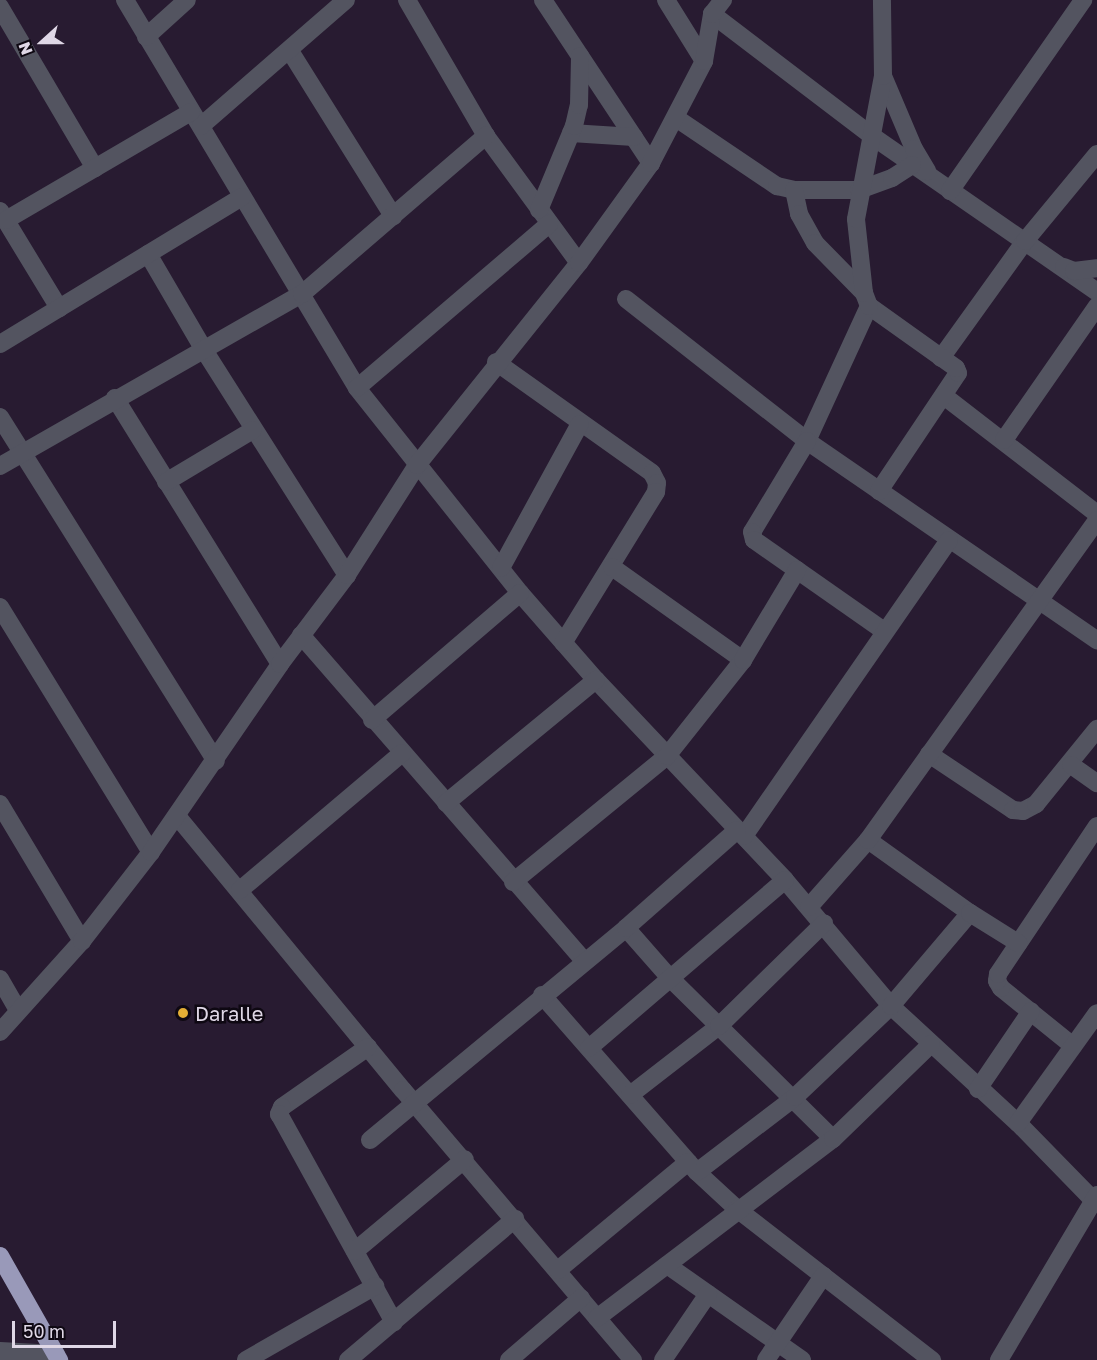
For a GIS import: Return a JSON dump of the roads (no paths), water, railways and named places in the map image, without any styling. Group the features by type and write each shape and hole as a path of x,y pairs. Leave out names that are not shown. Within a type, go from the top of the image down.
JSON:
{"highway":[{"path":"0,1256 58,1357"}],"street":[{"path":"124,0 357,388 520,593 596,680 824,923 891,1006 978,1089 1018,1123 1095,1200 999,1360"},
{"path":"146,37 187,0"},
{"path":"59,308 3,215 196,119 290,51 346,0"},
{"path":"407,0 486,136 579,263"},
{"path":"543,0 651,163"},
{"path":"666,0 704,61"},
{"path":"950,190 1083,0"},
{"path":"1090,0 1097,5"},
{"path":"880,2 883,76 859,190 856,219 867,299 807,441 752,532 754,540 884,631"},
{"path":"0,7 95,168"},
{"path":"0,1032 82,941 151,852 216,761 280,664 347,575 417,465 496,362 579,263 651,163 704,61 718,7 872,136 1097,292"},
{"path":"290,51 393,216"},
{"path":"357,388 544,217 579,105 580,56"},
{"path":"883,76 914,149 932,178"},
{"path":"676,118 777,186 794,190 859,190 892,178 912,165"},
{"path":"571,133 634,137"},
{"path":"0,466 115,398 302,294 486,136"},
{"path":"941,358 1025,241 1097,154"},
{"path":"794,190 799,214 815,243 867,299 958,373 879,491"},
{"path":"0,344 242,197"},
{"path":"148,254 253,430 347,575"},
{"path":"1058,265 1074,271 1097,268"},
{"path":"626,299 807,441 1097,640"},
{"path":"1004,440 1097,306"},
{"path":"496,362 580,424 652,473 657,483 656,492 563,644"},
{"path":"944,396 1004,440 1097,514"},
{"path":"115,398 280,664"},
{"path":"0,417 216,761"},
{"path":"501,567 580,424"},
{"path":"166,482 253,430"},
{"path":"809,907 868,840 1097,520"},
{"path":"370,1140 584,960 740,833 949,540"},
{"path":"612,567 743,660"},
{"path":"513,882 667,756 743,660 797,570"},
{"path":"372,720 520,593"},
{"path":"0,607 151,852"},
{"path":"301,635 513,882 584,960"},
{"path":"446,804 596,680"},
{"path":"929,754 1013,810 1023,811 1036,804 1071,765 1097,729"},
{"path":"240,890 402,753"},
{"path":"1071,765 1097,783"},
{"path":"0,804 82,941"},
{"path":"177,816 414,1103 465,1159 633,1360"},
{"path":"1073,1046 997,981 1018,943 1097,826"},
{"path":"868,840 970,913 1018,943"},
{"path":"589,1048 785,880"},
{"path":"558,1270 693,1167 795,1097 891,1006 970,913"},
{"path":"630,1095 718,1026 824,923"},
{"path":"626,928 670,978 795,1097 832,1138"},
{"path":"0,979 18,1010"},
{"path":"543,995 693,1167 737,1209 932,1360"},
{"path":"978,1089 1031,1011"},
{"path":"1018,1123 1097,1013"},
{"path":"597,1318 737,1209 774,1186 832,1138 931,1044"},
{"path":"368,1047 282,1107 279,1114 394,1322"},
{"path":"355,1251 465,1159"},
{"path":"357,1357 394,1322 515,1219"},
{"path":"667,1265 802,1360"},
{"path":"766,1360 823,1276"},
{"path":"246,1360 375,1286"},
{"path":"663,1360 708,1294"},
{"path":"509,1360 581,1298"},
{"path":"0,1352 58,1357"}],"place":[{"name":"Daralle","path":"183,1013"}]}
